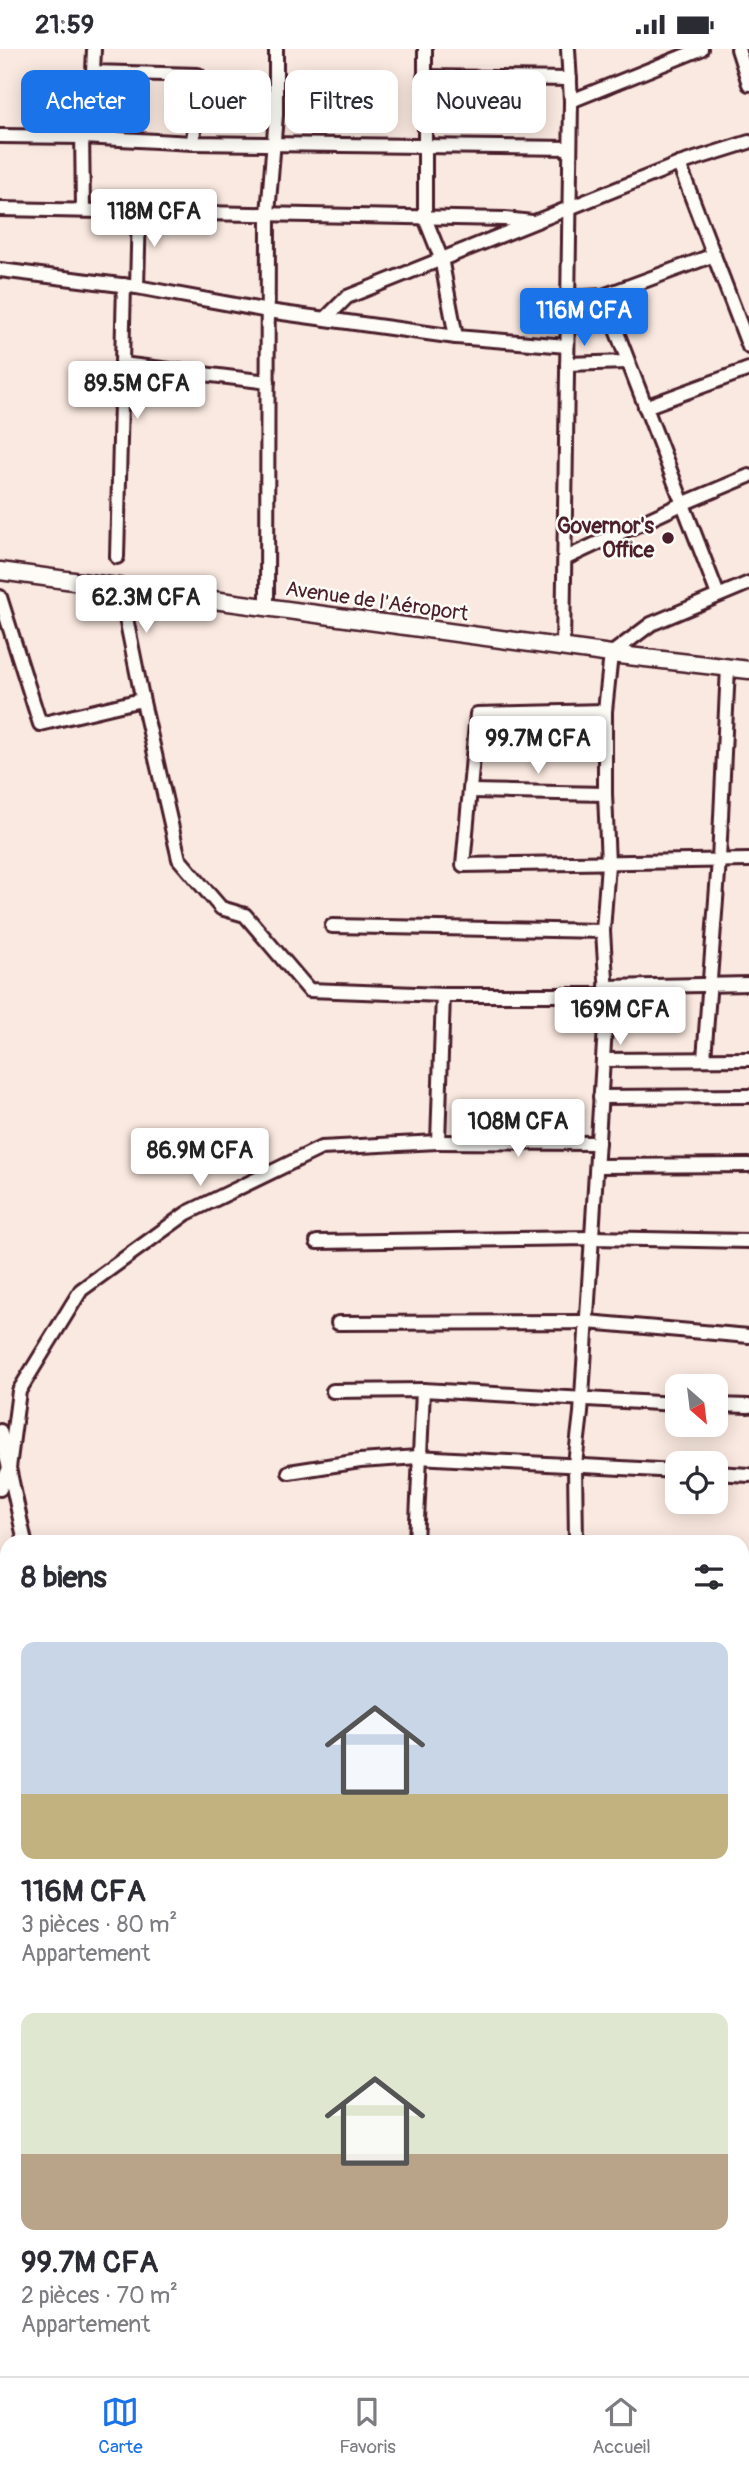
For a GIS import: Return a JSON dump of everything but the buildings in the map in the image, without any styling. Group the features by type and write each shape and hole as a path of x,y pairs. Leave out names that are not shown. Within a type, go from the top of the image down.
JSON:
{"main road":[{"name":"Avenue de l'Aéroport","path":"0,571 611,654 749,670"}],"street":[{"path":"94,49 93,72 198,75 192,143"},
{"path":"267,607 268,214 276,115 276,49"},
{"path":"424,70 425,49"},
{"path":"563,647 571,101 568,49"},
{"path":"571,101 701,49"},
{"path":"738,49 749,84"},
{"path":"546,79 569,79"},
{"path":"82,133 83,209"},
{"path":"0,136 82,133 192,143 570,148"},
{"path":"424,133 425,218 441,258 456,337"},
{"path":"326,318 346,297 569,207 679,165 749,142"},
{"path":"679,165 749,348"},
{"path":"0,209 505,219 531,222"},
{"path":"117,557 122,364 139,211"},
{"path":"568,298 603,296 714,255"},
{"path":"0,270 56,275 268,311 456,337 567,347"},
{"path":"603,296 718,595"},
{"path":"567,364 627,362"},
{"path":"122,364 268,382"},
{"path":"645,408 749,369"},
{"path":"566,558 749,476"},
{"path":"576,1535 575,1464 598,1166 606,991 603,931 608,864 605,711 611,654 651,624 749,583"},
{"path":"0,597 40,724 137,701 143,702"},
{"path":"195,597 125,613 179,859 220,908 245,915 309,990 443,995 749,984"},
{"path":"704,1059 719,860 728,667"},
{"path":"605,711 477,714 463,865 749,860"},
{"path":"470,791 605,794"},
{"path":"331,926 603,931"},
{"path":"438,1142 443,995"},
{"path":"603,1060 749,1059"},
{"path":"600,1097 749,1096"},
{"path":"0,1489 9,1468 19,1391 81,1290 187,1213 321,1148 438,1142 598,1143"},
{"path":"598,1166 749,1165"},
{"path":"317,1242 592,1238 749,1241"},
{"path":"338,1323 587,1322 749,1336"},
{"path":"416,1535 422,1390"},
{"path":"333,1391 422,1390 665,1403"},
{"path":"728,1405 749,1406"},
{"path":"0,1431 23,1535"},
{"path":"289,1472 360,1461 418,1457 665,1470"},
{"path":"728,1474 749,1475"}],"place":[{"name":"Governor's Office","path":"668,538"}]}
